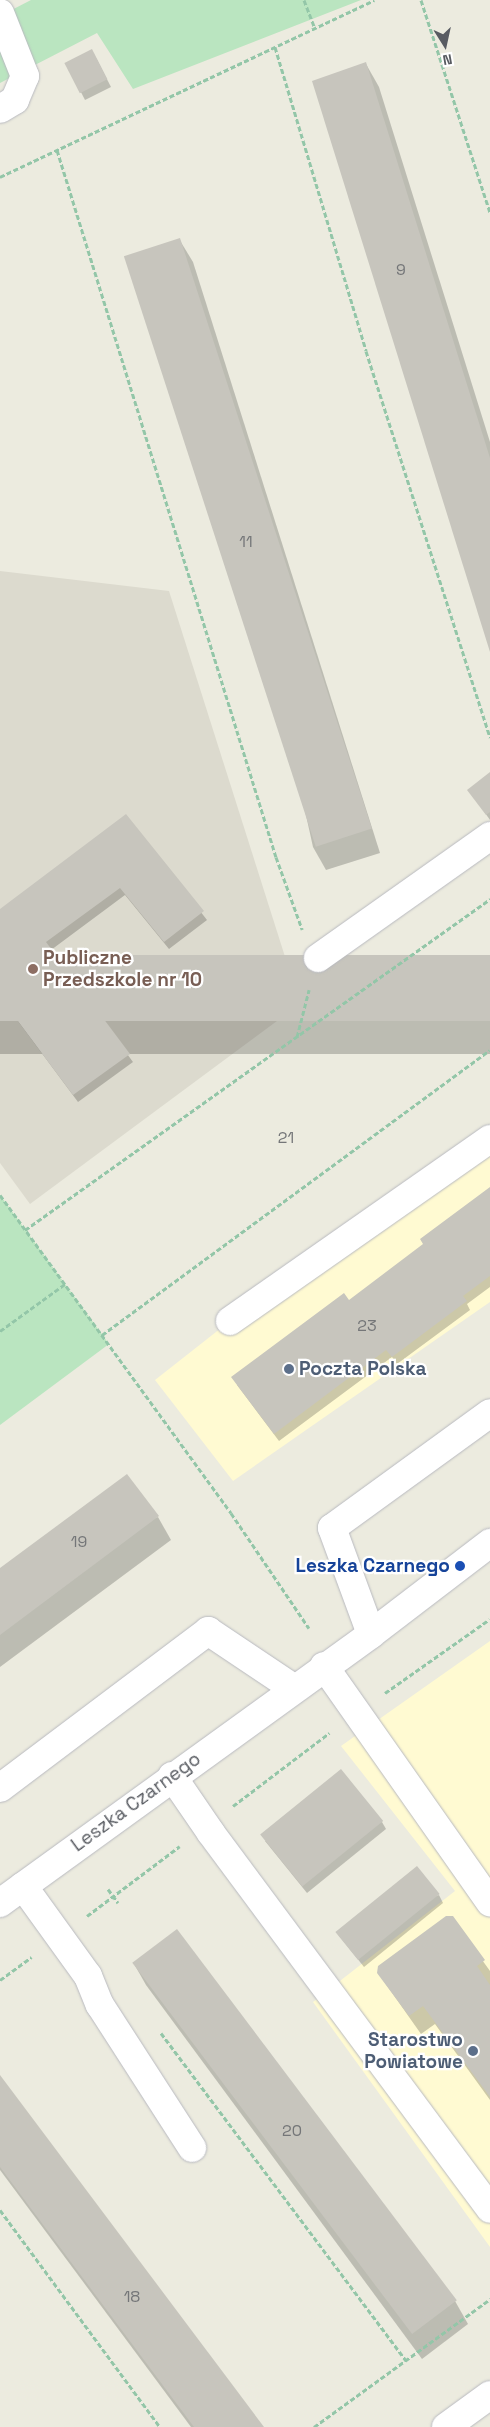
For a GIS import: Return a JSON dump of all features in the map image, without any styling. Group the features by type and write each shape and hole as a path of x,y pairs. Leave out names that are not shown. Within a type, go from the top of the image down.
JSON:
{"street":[{"path":"0,14 25,76 16,100 0,109"},
{"path":"318,958 490,836"},
{"path":"230,1320 490,1139"},
{"path":"371,1634 332,1528 490,1413"},
{"name":"Leszka Czarnego","path":"0,1903 292,1688 371,1634 490,1543"},
{"path":"0,1788 208,1631 292,1688"},
{"path":"324,1666 490,1902"},
{"path":"172,1776 216,1841 490,2208"},
{"path":"23,1886 88,1976 100,2005 192,2148"},
{"path":"446,2427 490,2395"}],"path":[{"path":"304,0 316,28"},
{"path":"0,177 374,0"},
{"path":"421,0 490,212"},
{"path":"275,47 366,351 490,738"},
{"path":"57,150 276,857 308,944 318,958 297,1037"},
{"path":"25,1230 490,899"},
{"path":"102,1335 490,1050"},
{"path":"0,1195 231,1512 309,1628"},
{"path":"0,1331 65,1284"},
{"path":"356,1713 490,1619"},
{"path":"108,1890 118,1903"},
{"path":"156,2025 406,2361"},
{"path":"0,2210 160,2427"},
{"path":"314,2427 490,2299"}],"shaded area":[{"path":"0,571 169,591 300,1004 30,1204 0,1163"},
{"path":"490,1139 490,1302 233,1481 155,1380 230,1321"},
{"path":"490,1641 490,2247 313,2002 455,1891 341,1746"}],"green space":[{"path":"31,0 361,0 133,89 97,33 0,83 0,16"},
{"path":"0,1195 109,1344 0,1425"}],"building":[{"path":"92,49 107,79 80,93 64,63"},
{"path":"366,62 490,458 490,652 312,81"},
{"path":"180,238 372,829 316,847 124,256"},
{"path":"490,772 490,812 486,815 467,790"},
{"name":"Publiczne Przedszkole nr 10","path":"126,814 204,911 164,942 120,888 46,942 130,1054 73,1095 0,997 0,909"},
{"path":"0,955 490,955 490,1021 0,1021"},
{"path":"490,1187 490,1276 463,1296 467,1301 392,1357 386,1350 274,1434 231,1377 344,1293 349,1300 423,1244 420,1239"},
{"path":"127,1474 159,1516 0,1635 0,1568"},
{"path":"341,1769 383,1821 302,1887 260,1834"},
{"path":"417,1866 440,1894 358,1960 335,1932"},
{"path":"446,1916 453,1916 485,1960 477,1966 490,1985 490,2097 423,2006 409,2016 377,1973 378,1966"},
{"path":"177,1929 457,2300 412,2334 132,1963"},
{"path":"0,2075 264,2427 194,2427 0,2167"}],"place":[{"name":"Publiczne Przedszkole nr 10","path":"33,969"},
{"name":"Poczta Polska","path":"289,1369"},
{"name":"Leszka Czarnego","path":"460,1566"},
{"name":"Starostwo Powiatowe","path":"473,2051"}]}
